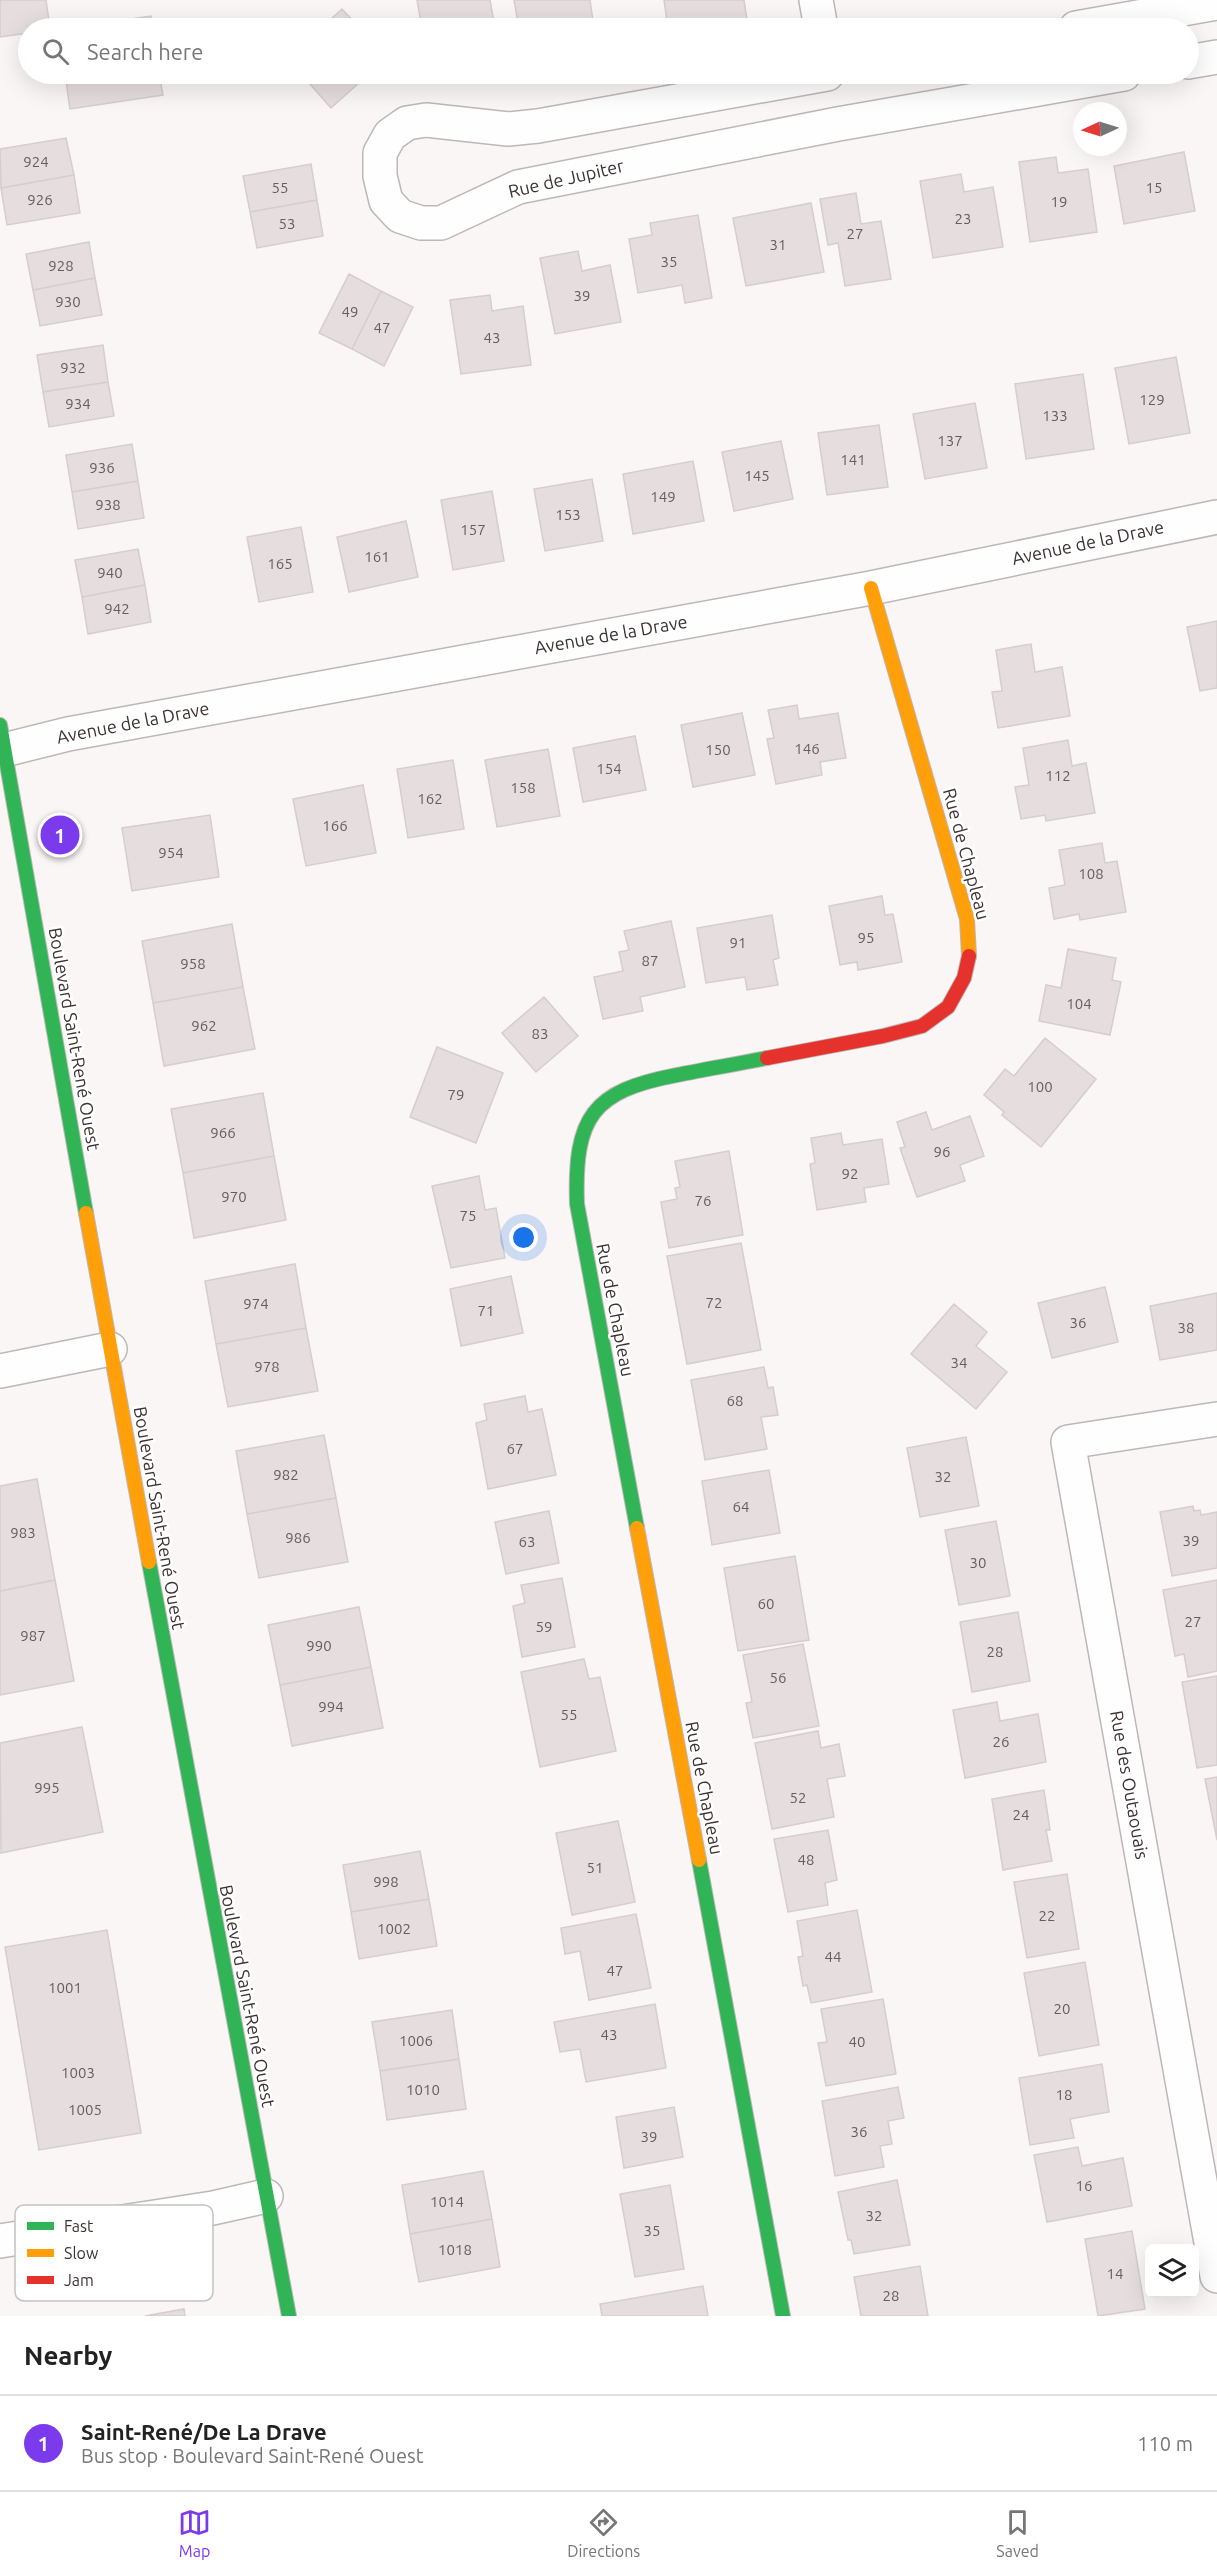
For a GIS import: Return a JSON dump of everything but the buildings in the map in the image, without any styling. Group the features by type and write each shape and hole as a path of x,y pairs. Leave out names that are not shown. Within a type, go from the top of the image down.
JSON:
{"street":[{"path":"816,0 819,18"},
{"path":"1132,18 1217,3"},
{"path":"1199,60 1217,57"},
{"name":"Rue de Jupiter","path":"771,84 518,128 508,129 426,120 407,123 390,135 380,153 380,176 386,201 400,216 421,223 441,223 518,187 837,124 1067,84"},
{"path":"830,84 837,124"},
{"name":"Avenue de la Drave","path":"2,737 68,734 871,588 1217,517"},
{"name":"Rue de Chapleau","path":"783,2316 577,1204 575,1168 582,1139 595,1112 613,1094 646,1081 872,1038 922,1026 948,1007 964,978 970,950 968,919 871,588"},
{"name":"Boulevard Saint-René Ouest","path":"2,737 110,1349 289,2316"},
{"path":"0,1371 110,1349"},
{"name":"Rue des Outaouais","path":"1217,1419 1068,1442 1217,2276"},
{"path":"213,2208 266,2196"},
{"path":"0,2241 15,2239"}],"traffic: fast":[{"path":"0,725 86,1213"},
{"path":"637,1528 577,1204 579,1149 585,1129 594,1113 607,1100 625,1090 677,1075 767,1058"},
{"path":"149,1562 289,2316"},
{"path":"699,1860 783,2316"}],"traffic: slow":[{"path":"871,588 967,919 969,956"},
{"path":"86,1213 149,1562"},
{"path":"637,1528 699,1860"}],"traffic: jam":[{"path":"767,1058 883,1036 922,1026 948,1007 964,978 969,956"}],"place":[{"name":"Saint-René/De La Drave","path":"60,835"}]}
